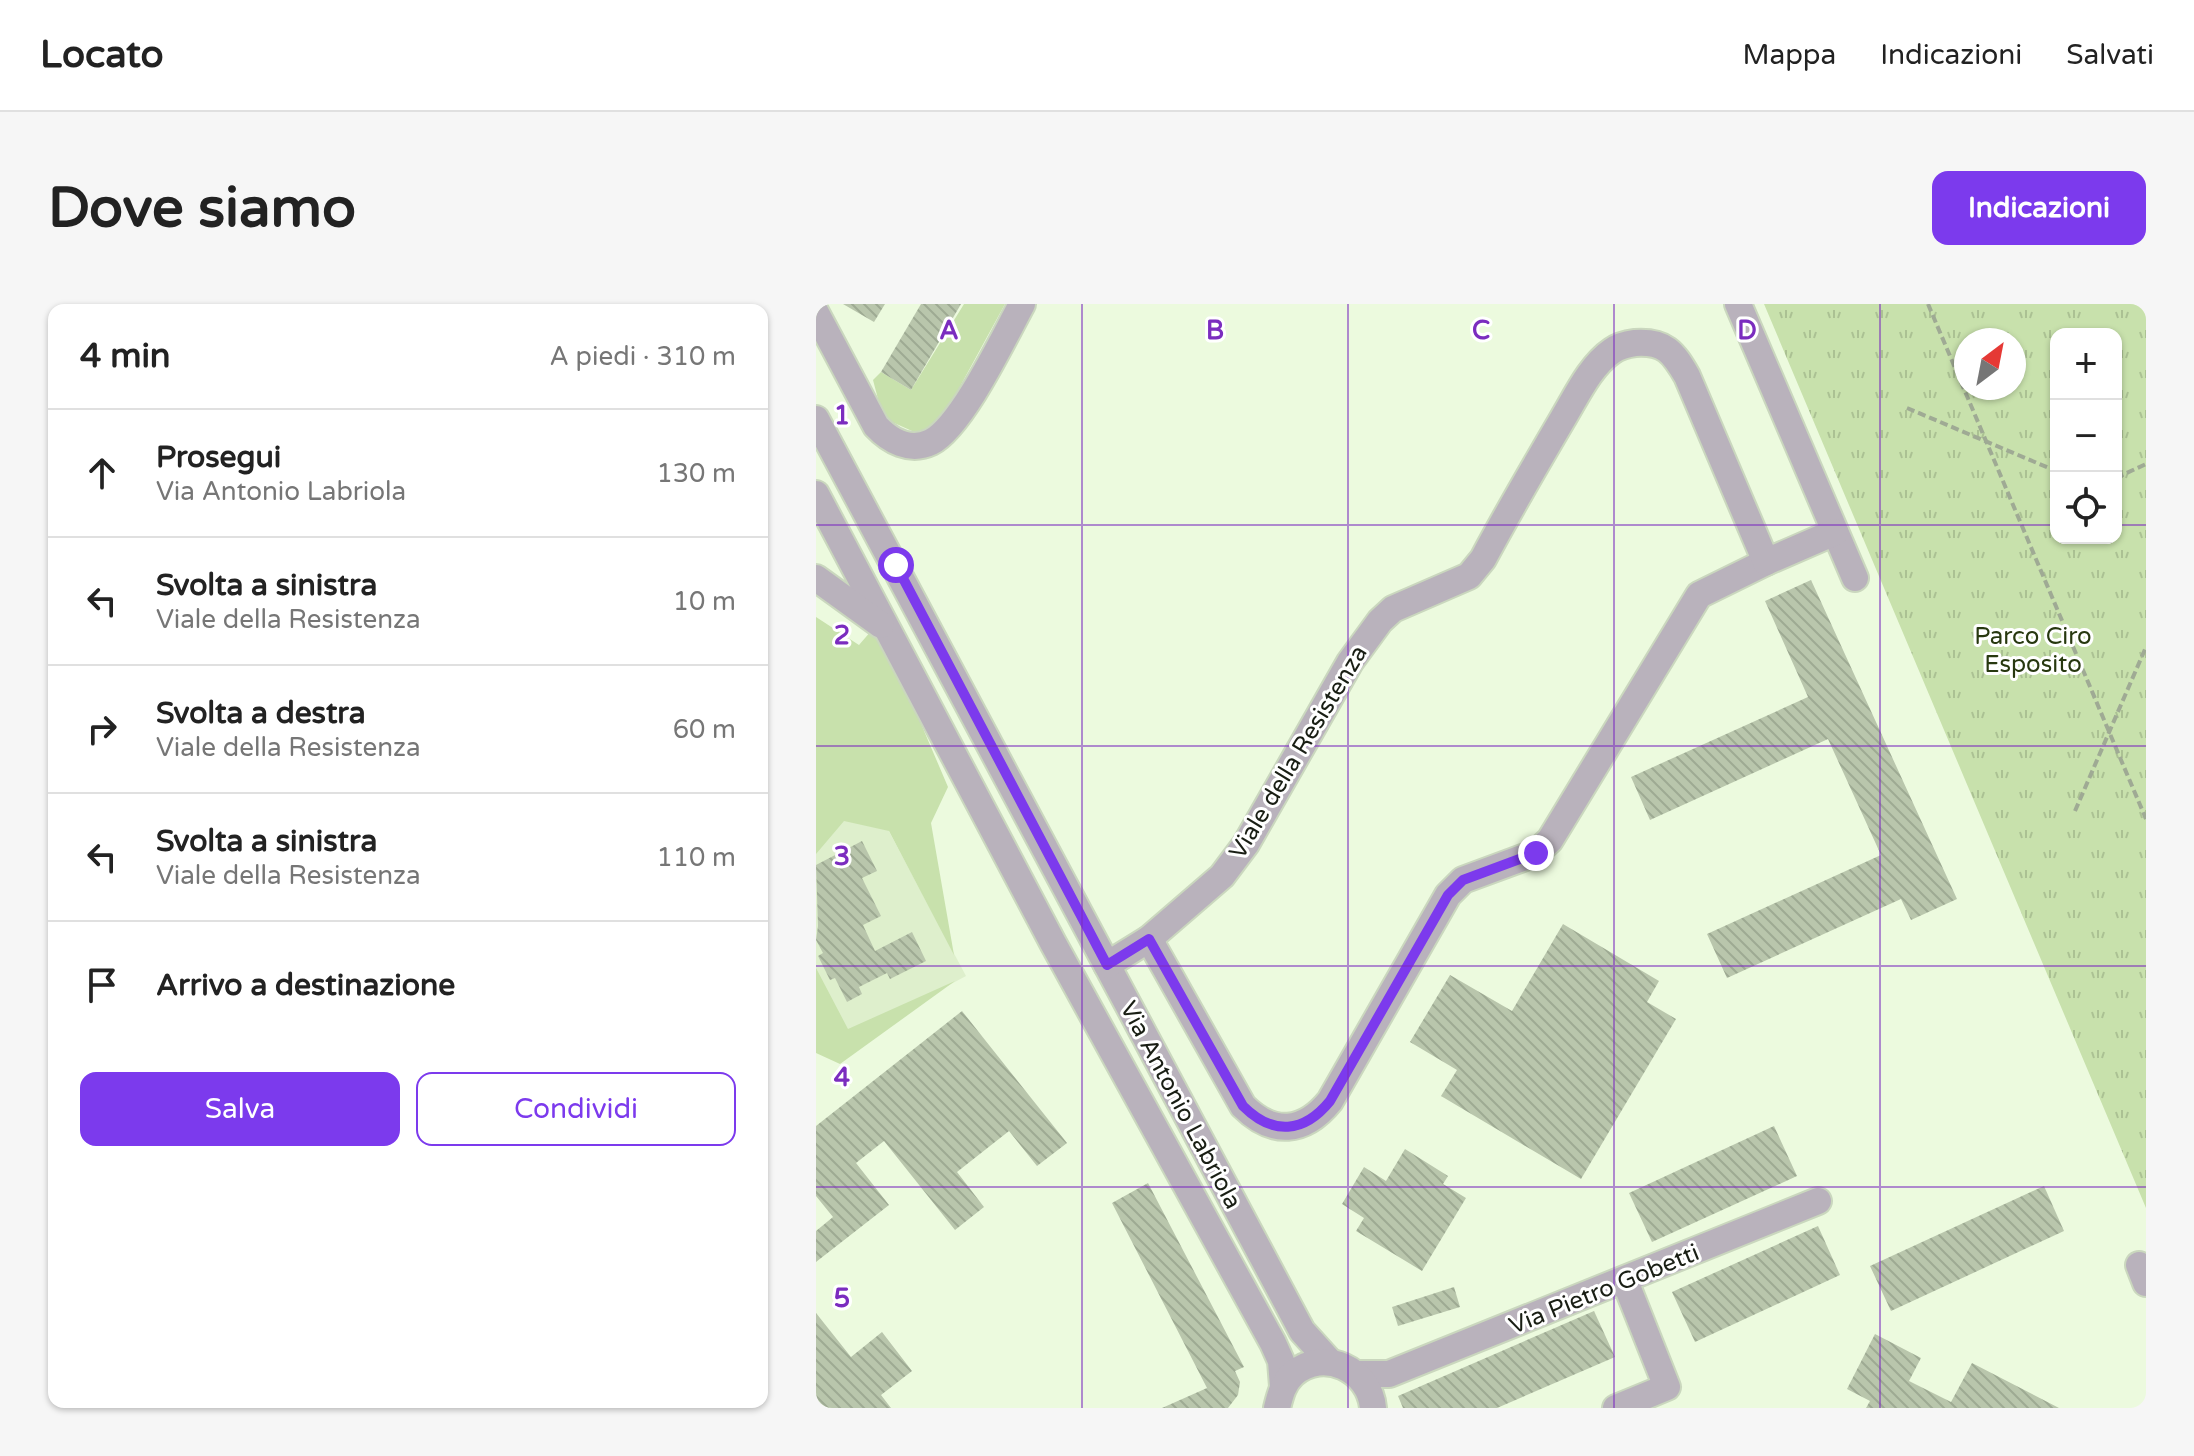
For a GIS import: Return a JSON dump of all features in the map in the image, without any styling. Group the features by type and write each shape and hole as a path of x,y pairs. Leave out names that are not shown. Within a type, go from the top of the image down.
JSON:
{"street":[{"path":"816,313 876,426 898,444 913,446 927,444 940,437 962,408 1022,304"},
{"path":"1738,304 1855,578"},
{"name":"Viale della Resistenza","path":"1107,965 1149,939 1222,876 1246,844 1350,662 1380,621 1393,609 1469,576 1483,559 1581,389 1603,358 1614,349 1627,344 1654,343 1676,357 1687,376 1766,562"},
{"name":"Via Antonio Labriola","path":"816,419 1302,1331 1330,1362"},
{"name":"Via Antonio Labriola","path":"816,494 1053,943 1273,1343 1281,1361 1280,1397"},
{"path":"1149,939 1243,1106 1255,1118 1271,1125 1288,1127 1304,1123 1319,1114 1330,1101 1448,895 1463,880 1536,853 1550,840 1699,595 1835,532"},
{"name":"Via Antonio Labriola","path":"816,578 887,629"},
{"name":"Via Pietro Gobetti","path":"1357,1374 1389,1374 1818,1201"},
{"path":"1616,1408 1670,1397 1625,1281"},
{"path":"1280,1397 1293,1374 1307,1365 1330,1362 1357,1374 1368,1387 1373,1406"},
{"path":"1373,1406 1389,1374"}],"path":[{"path":"1928,304 2146,819"},
{"path":"1907,408 2050,468"},
{"path":"2122,475 2146,464"},
{"path":"2075,811 2146,647"}],"shaded area":[{"path":"852,762 966,976 824,1052 816,1029 816,824"}],"green space":[{"path":"964,304 1005,304 945,414 921,435 883,418 873,380 881,372 911,390"},
{"name":"Parco Ciro Esposito","path":"1764,304 2146,304 2146,1208"},
{"path":"816,617 859,645 878,623 948,787 931,823 954,955 889,831 844,821 816,854"},
{"path":"816,968 848,1029 955,981 840,1064 816,1053"}],"building":[{"path":"843,304 885,304 874,322"},
{"path":"921,304 961,304 911,390 881,372"},
{"path":"1811,580 1957,899 1911,920 1901,899 1727,978 1707,934 1881,855 1828,739 1650,820 1631,777 1808,697 1765,601"},
{"path":"862,841 877,871 862,878 881,916 863,925 875,951 912,932 926,961 890,979 887,973 859,987 862,994 847,1002 835,978 830,980 818,956 823,953 816,940 816,865"},
{"path":"1563,924 1659,981 1647,1002 1676,1019 1581,1179 1441,1096 1457,1070 1410,1042 1450,975 1512,1011"},
{"path":"962,1011 1067,1143 1037,1166 1009,1131 957,1172 984,1207 955,1230 884,1141 856,1163 889,1205 816,1262 816,1231 833,1217 816,1196 816,1126"},
{"path":"1774,1126 1797,1176 1652,1242 1629,1193"},
{"path":"1405,1149 1448,1176 1443,1184 1466,1198 1422,1271 1356,1231 1364,1218 1342,1204 1364,1167 1386,1181"},
{"path":"1148,1183 1244,1367 1235,1371 1240,1382 1238,1395 1228,1408 1162,1408 1207,1388 1112,1203"},
{"path":"2044,1186 2064,1231 1891,1311 1870,1266"},
{"path":"1818,1226 1840,1275 1695,1342 1672,1292"},
{"path":"1454,1287 1460,1307 1398,1326 1392,1307"},
{"path":"1594,1311 1615,1357 1497,1408 1403,1408 1398,1396"},
{"path":"816,1313 851,1357 882,1332 912,1371 881,1395 891,1408 816,1408"},
{"path":"1875,1334 1921,1358 1909,1381 1951,1402 1972,1363 2059,1408 1866,1408 1870,1401 1847,1389"}],"route":[{"path":"896,565 1107,965 1149,939 1243,1106 1255,1118 1271,1125 1288,1127 1304,1123 1319,1114 1330,1101 1448,895 1463,880 1536,853"}]}
